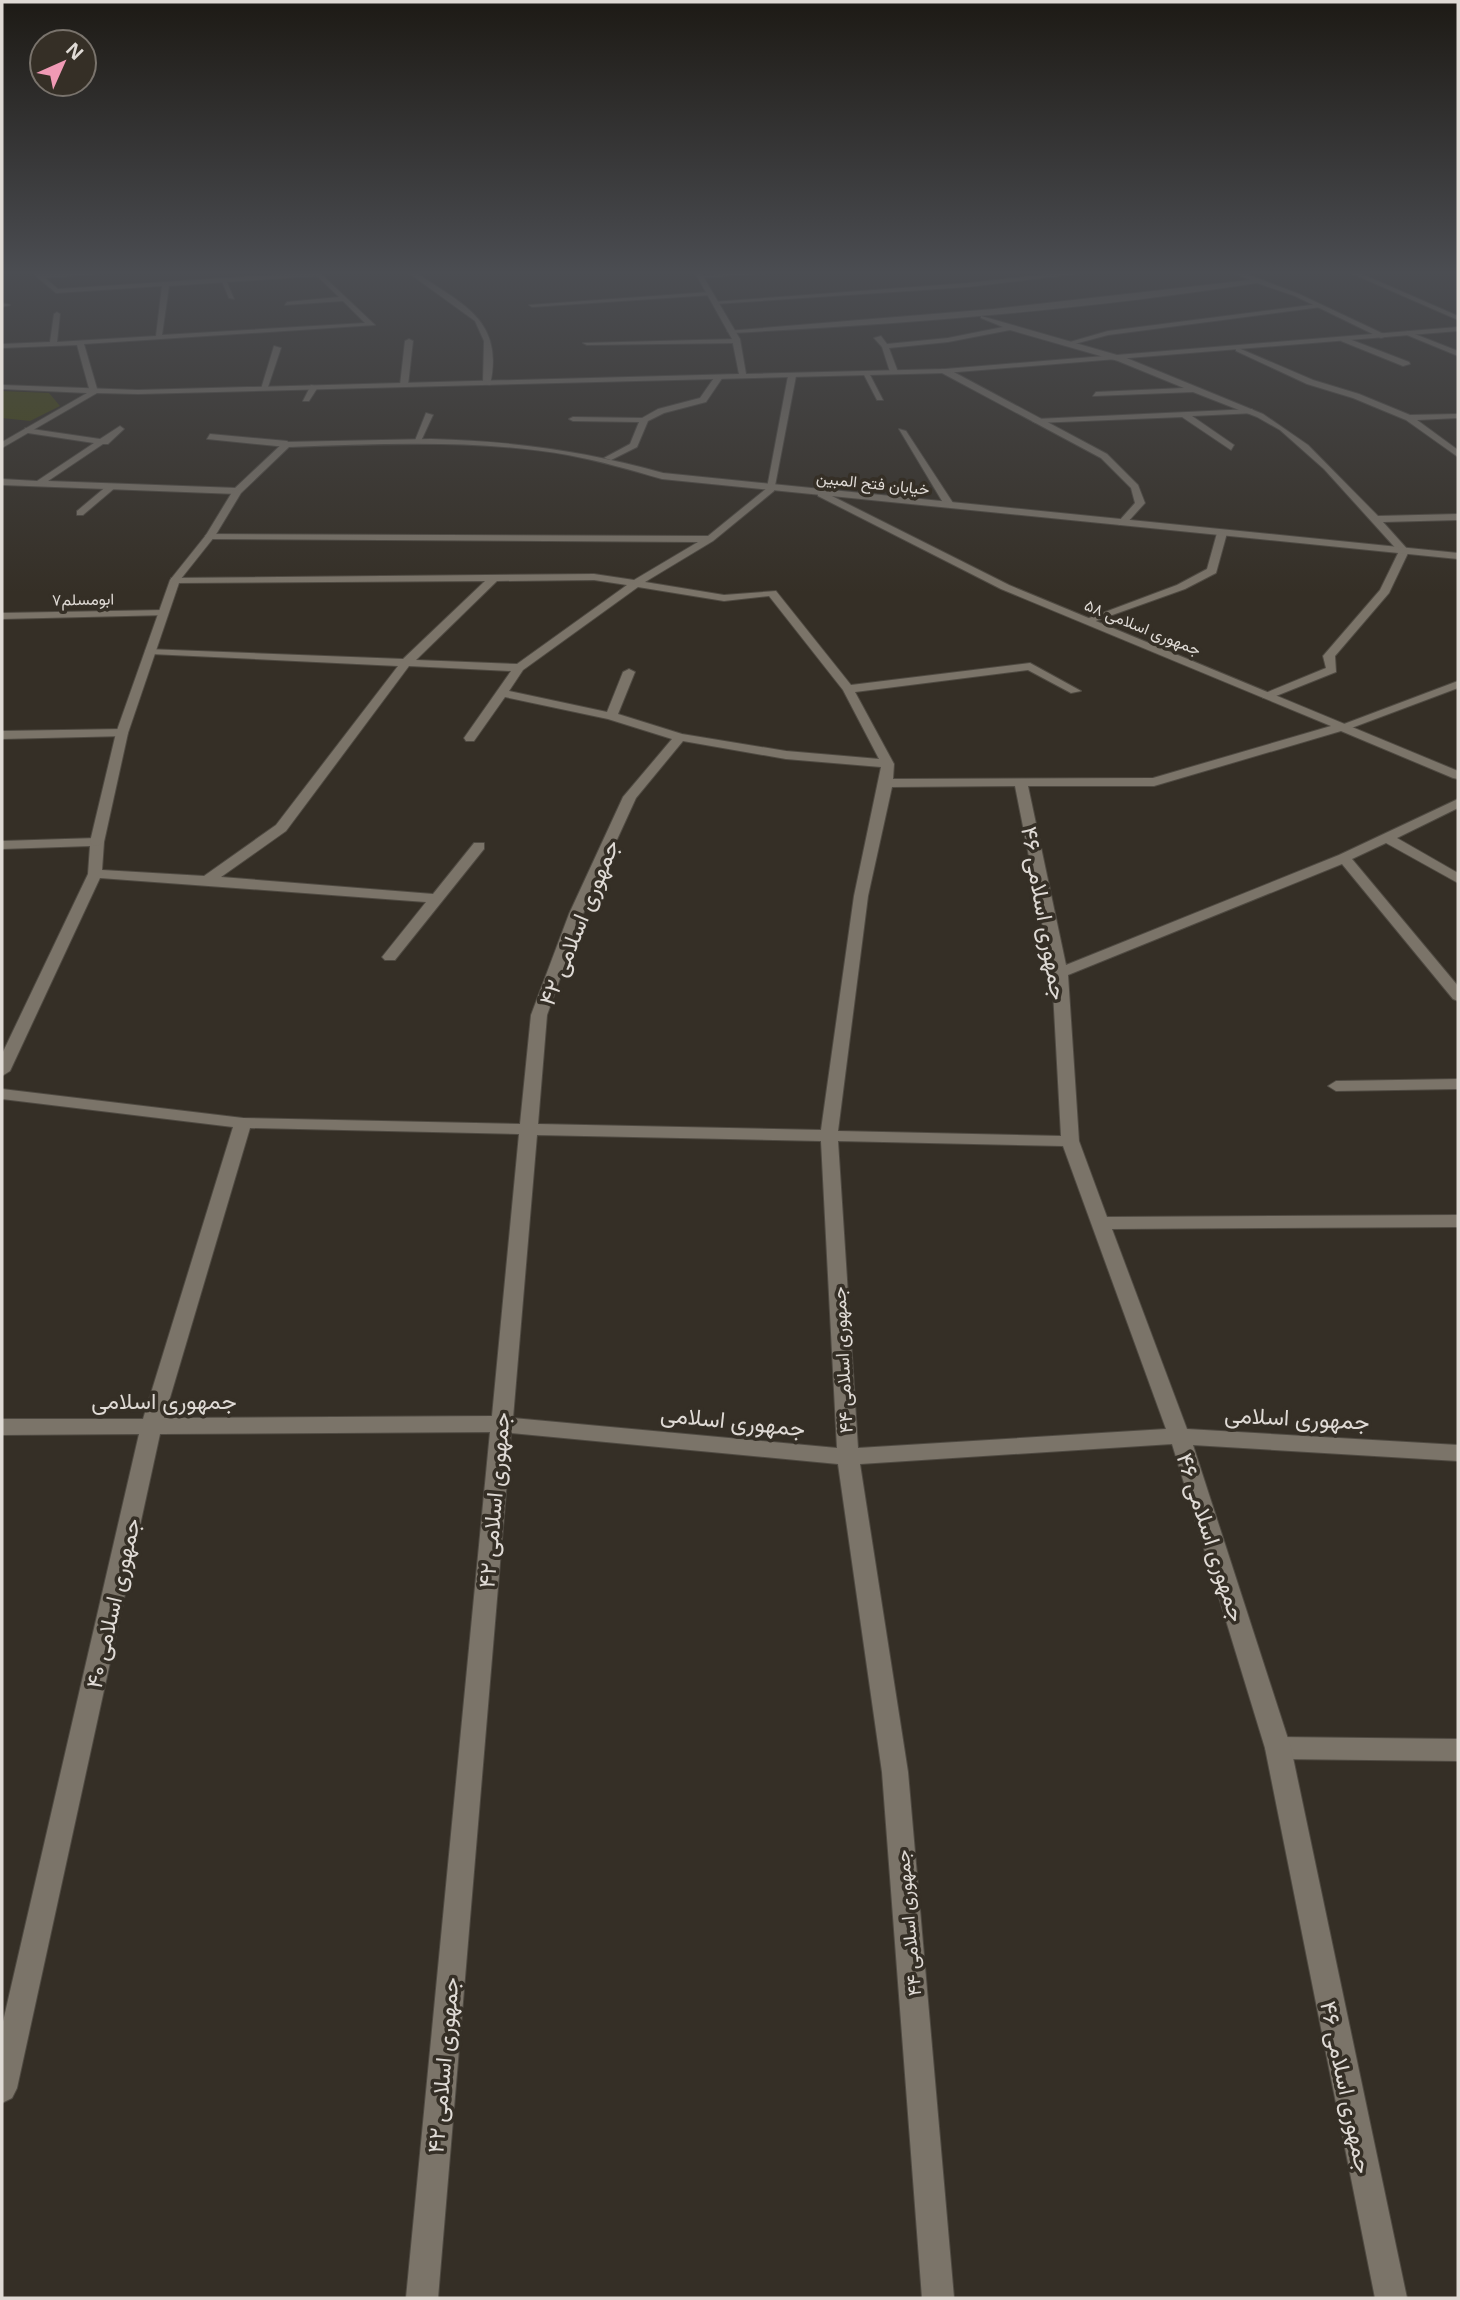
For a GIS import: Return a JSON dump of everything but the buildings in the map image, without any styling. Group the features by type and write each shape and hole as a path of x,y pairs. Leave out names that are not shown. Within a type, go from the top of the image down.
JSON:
{"street":[{"path":"90,378 94,391"},
{"path":"264,387 267,378"},
{"path":"404,385 405,378"},
{"path":"487,378 487,383"},
{"path":"2,387 94,391 667,378"},
{"path":"573,419 644,420 661,411 703,400 718,378"},
{"path":"470,738 519,668 639,583 710,539 771,489 792,378"},
{"path":"868,378 880,398"},
{"path":"959,378 1104,456 1135,488 1140,503 1122,523"},
{"path":"1171,378 1239,408 1258,412 1319,459 1404,551 1385,591 1329,656 1332,670 1267,696"},
{"path":"1302,378 1356,396 1409,418 1458,454"},
{"path":"306,399 314,387"},
{"path":"1096,394 1198,389"},
{"path":"2,445 94,391"},
{"path":"1036,421 1252,411"},
{"path":"1182,413 1231,447"},
{"path":"417,441 429,415"},
{"path":"1409,418 1458,416"},
{"path":"608,458 634,445 644,420"},
{"path":"38,484 105,442 120,429"},
{"path":"28,430 105,442"},
{"path":"902,431 950,506"},
{"name":"خیابان فتح المبین","path":"210,437 288,443 475,441 542,447 608,458 662,476 771,489 1458,556"},
{"path":"2,1071 95,874 97,842 122,733 176,580 210,536 237,491 288,443"},
{"path":"2,482 237,491"},
{"path":"80,513 111,487"},
{"name":"جمهوری اسلامی ۵۸","path":"821,494 1005,587 1458,775"},
{"path":"1375,519 1458,517"},
{"path":"1086,621 1181,587 1212,571 1222,533"},
{"path":"210,536 710,539"},
{"path":"176,580 594,577 724,598 772,593 848,689 887,774"},
{"path":"208,880 281,828 404,665 494,578"},
{"name":"ابومسلم۷","path":"2,616 164,613"},
{"path":"151,651 404,665 519,668"},
{"path":"848,689 1031,666 1075,691"},
{"path":"611,716 629,672"},
{"path":"504,693 611,716 680,737 887,774 1021,783 1154,782 1342,727 1458,684"},
{"path":"2,736 122,733"},
{"name":"جمهوری اسلامی ۴۲","path":"422,2298 539,1016 576,914 630,797 680,737"},
{"name":"جمهوری اسلامی ۴۴","path":"887,774 861,896 829,1136 848,1457 895,1772 938,2298"},
{"name":"جمهوری اسلامی ۴۶","path":"1021,783 1060,973 1070,1140 1179,1436 1278,1748 1391,2298"},
{"path":"1060,973 1344,858 1458,803"},
{"path":"1388,838 1458,879"},
{"path":"2,845 97,842"},
{"path":"390,957 479,846"},
{"path":"1344,858 1458,996"},
{"path":"95,874 208,880 437,899"},
{"path":"1336,1086 1458,1084"},
{"path":"2,1094 243,1123 1070,1140"},
{"name":"جمهوری اسلامی ۴۰","path":"2,2088 151,1427 243,1123"},
{"path":"1101,1223 1458,1221"},
{"name":"جمهوری اسلامی","path":"2,1427 500,1424 848,1457 1179,1436 1458,1453"},
{"path":"1278,1748 1458,1750"}],"shaded area":[{"path":"2,391 49,393 60,406 30,421 2,418"}]}
